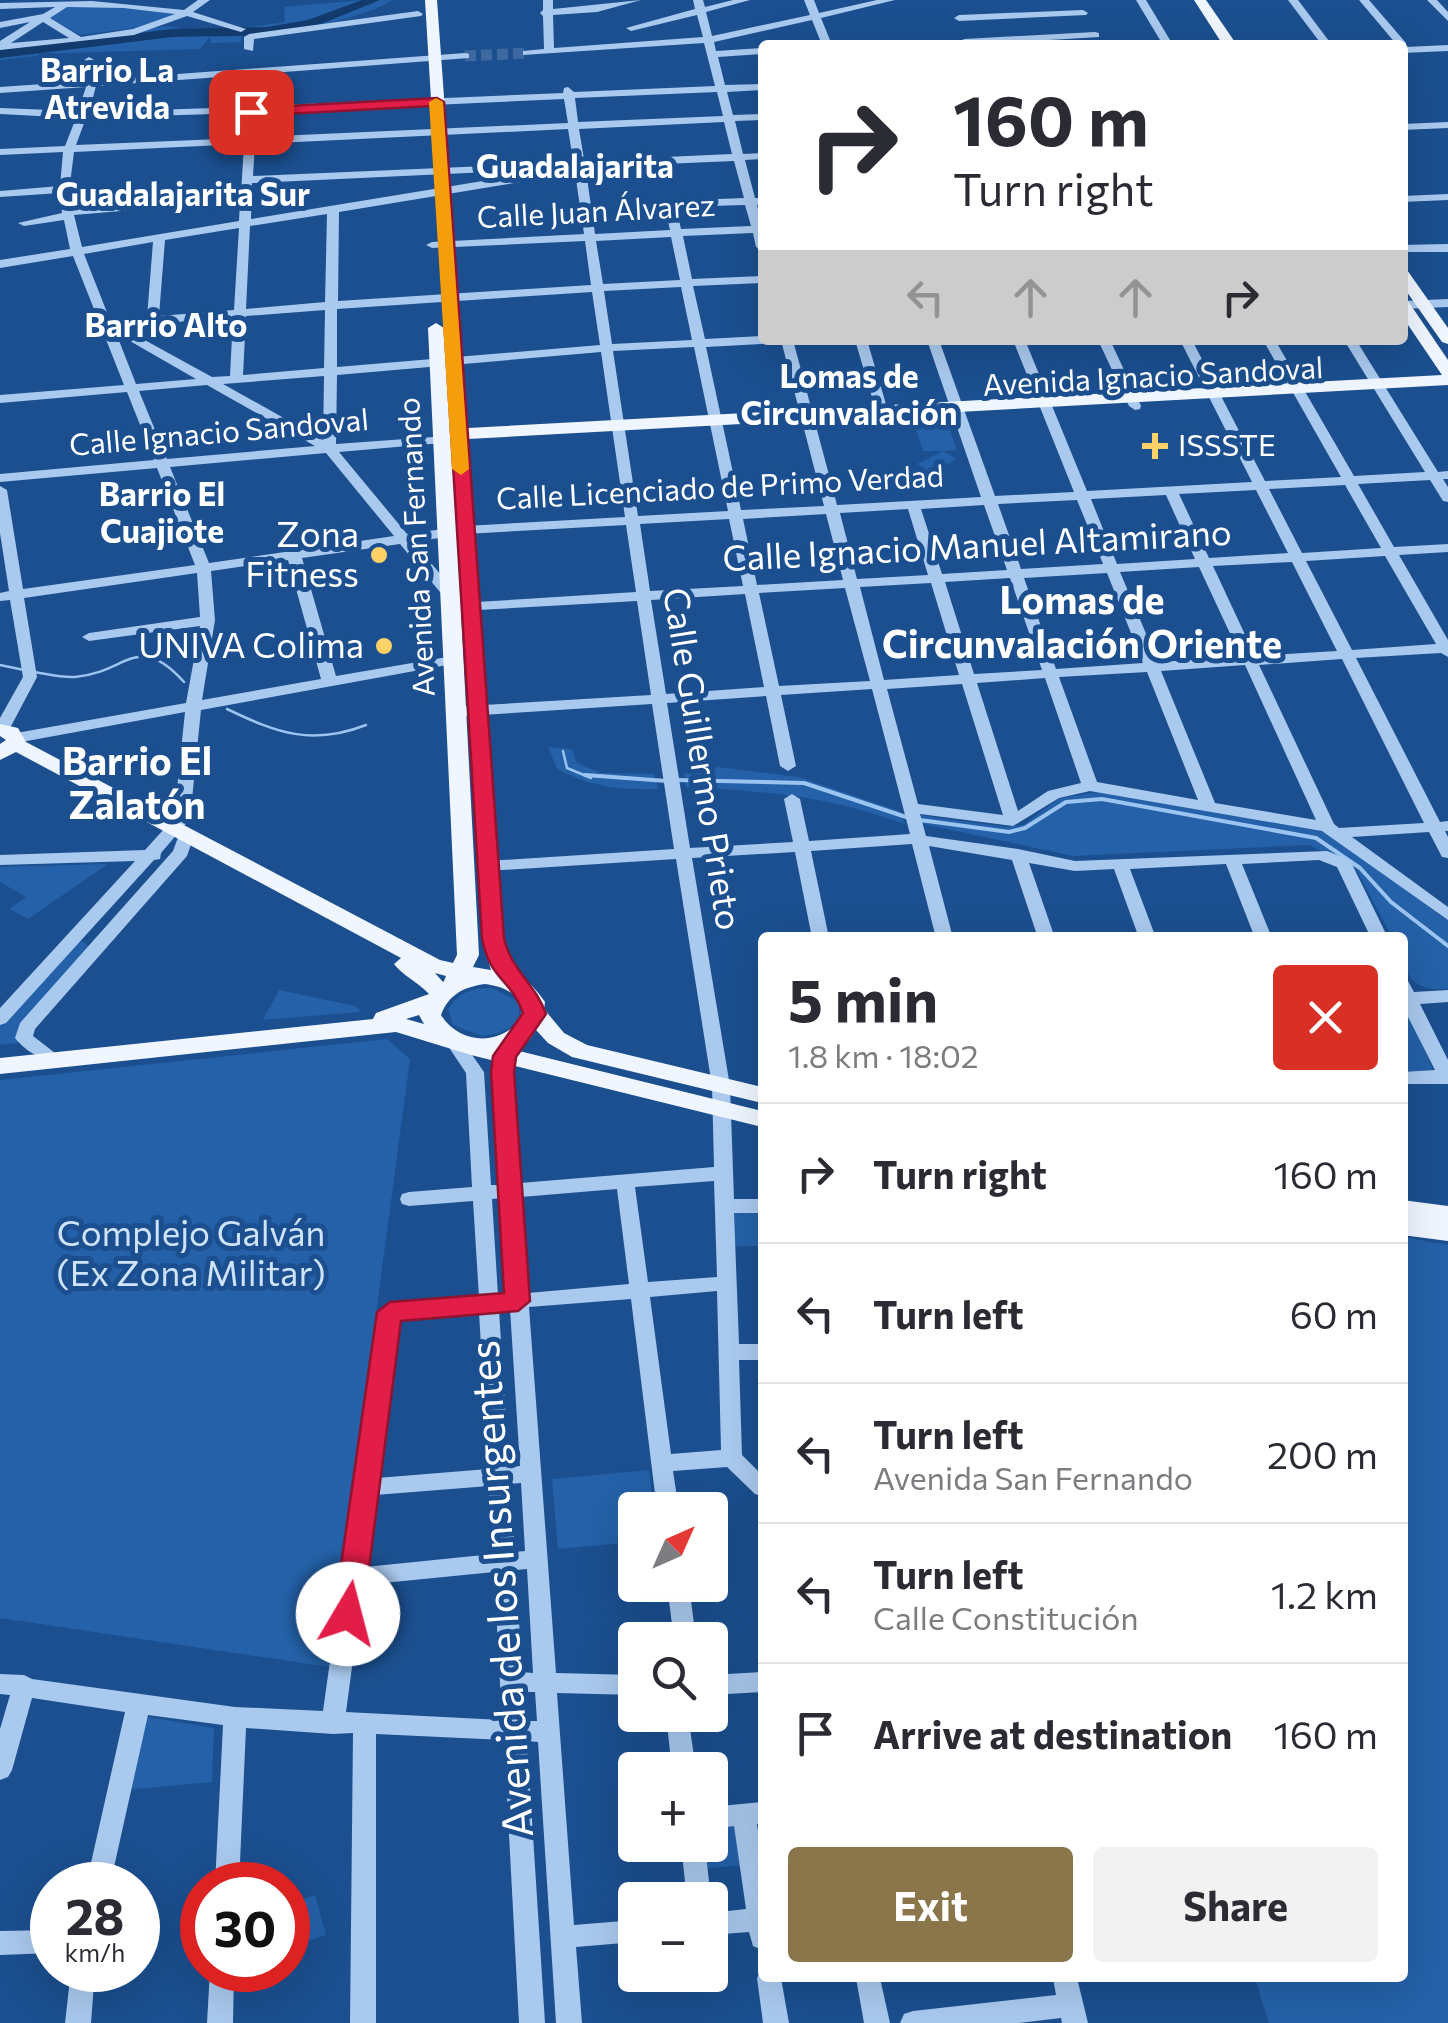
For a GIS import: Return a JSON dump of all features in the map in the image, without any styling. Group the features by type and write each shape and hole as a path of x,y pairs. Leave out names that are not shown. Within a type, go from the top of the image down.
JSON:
{"main road":[{"path":"427,58 431,0"},
{"path":"1200,0 1227,40"},
{"path":"1217,0 1244,40"},
{"path":"417,7 427,58"},
{"name":"Avenida San Fernando","path":"427,58 433,100 435,193 460,600 477,710 495,954 534,1002 535,1014 556,1038 580,1051 722,1098"},
{"path":"1408,281 1448,338"},
{"path":"1408,312 1448,372"},
{"name":"Avenida Ignacio Sandoval","path":"1380,388 1448,380"},
{"name":"Avenida Ignacio Sandoval","path":"451,440 1299,392 1448,389"},
{"name":"Avenida Ignacio Sandoval","path":"807,419 882,410 958,411"},
{"name":"Avenida San Fernando","path":"454,986 468,955 453,660 460,600"},
{"path":"6,741 176,845 422,973 454,986 516,984"},
{"path":"461,817 484,814"},
{"path":"454,986 430,1015 456,1042 489,1046 520,1035 535,1014"},
{"path":"0,1057 395,1017 454,986"},
{"path":"0,1066 396,1024 505,1056 722,1098 758,1095"},
{"path":"722,1098 758,1117"},
{"path":"1408,1210 1448,1216"},
{"path":"1408,1227 1448,1232"}],"street":[{"path":"0,46 154,29 190,12 204,0"},
{"path":"548,0 549,52"},
{"path":"546,12 597,9 636,0"},
{"path":"631,28 700,5 745,0"},
{"path":"809,0 825,40"},
{"path":"527,53 708,40 890,0"},
{"path":"956,0 964,40"},
{"path":"1014,0 1021,16"},
{"path":"1076,0 1098,40"},
{"path":"1140,0 1165,40"},
{"path":"1294,0 1323,40"},
{"path":"1364,0 1396,40"},
{"path":"1432,0 1448,18"},
{"path":"0,46 70,1"},
{"path":"0,6 102,2 190,12 241,29"},
{"path":"700,5 739,156 757,201 670,204 788,766"},
{"path":"249,50 249,38 417,7"},
{"path":"959,18 1083,13"},
{"path":"0,25 40,17 77,38"},
{"path":"1408,51 1448,51"},
{"path":"712,54 758,52"},
{"path":"0,90 465,56"},
{"path":"46,1053 24,1038 26,1027 100,942 176,845 208,620 204,569 78,252 67,214 64,189 69,150 92,86 89,60"},
{"path":"236,379 253,73"},
{"path":"0,111 83,117 251,112 758,84"},
{"name":"Calle Guillermo Prieto","path":"569,93 658,699 722,1098 732,1458"},
{"path":"0,152 758,118"},
{"path":"1408,127 1448,125"},
{"path":"0,264 580,167 758,156"},
{"path":"248,180 580,167"},
{"path":"0,194 64,189"},
{"path":"1408,199 1448,196"},
{"path":"24,223 67,214 246,198"},
{"path":"330,449 333,210"},
{"name":"Calle Juan Álvarez","path":"439,245 758,230"},
{"path":"153,320 159,238"},
{"path":"1408,249 1448,248"},
{"path":"108,324 443,297 758,279"},
{"path":"1408,305 1448,303"},
{"path":"108,324 330,449 405,541 460,600"},
{"path":"0,400 606,348 758,340"},
{"path":"788,345 943,932"},
{"path":"862,345 882,410"},
{"path":"935,345 1090,786"},
{"path":"1021,345 1208,804"},
{"path":"1106,345 1133,402"},
{"path":"1189,345 1347,654 1441,826 1448,852"},
{"path":"456,712 1447,650 1272,345"},
{"path":"1353,345 1441,475 1448,498"},
{"name":"Calle Ignacio Sandoval","path":"0,478 451,440"},
{"name":"Calle Licenciado de Primo Verdad","path":"0,596 456,533 1441,475"},
{"path":"0,490 29,671 6,741"},
{"path":"1172,490 1333,830 1448,914"},
{"path":"913,505 1013,820"},
{"name":"Calle Ignacio Manuel Altamirano","path":"460,600 644,596 1448,548"},
{"path":"294,556 330,683"},
{"path":"89,637 208,620"},
{"path":"6,741 199,698 232,702 453,660"},
{"path":"909,810 1013,820 1054,794 1090,786 1208,804 1333,830 1441,826"},
{"path":"792,799 820,932"},
{"path":"488,866 802,847 916,835 1074,866 1321,855 1344,864 1377,932"},
{"path":"0,860 176,845"},
{"path":"0,1019 77,936 176,845"},
{"path":"1018,854 1045,932"},
{"path":"1232,859 1262,932"},
{"path":"1120,864 1146,932"},
{"path":"77,936 100,942"},
{"path":"1408,994 1448,996"},
{"path":"1408,1000 1448,1077 1408,1078"},
{"path":"505,1056 520,1035"},
{"name":"Avenida de los Insurgentes","path":"456,1042 476,1072 532,2023"},
{"name":"Avenida de los Insurgentes","path":"505,1056 510,1190 570,2023"},
{"path":"409,1199 724,1173"},
{"path":"625,1181 666,1492"},
{"path":"725,1206 758,1206"},
{"path":"333,1724 390,1312 727,1283"},
{"path":"729,1352 758,1352"},
{"path":"662,1463 732,1458 758,1484"},
{"path":"366,1487 530,1474"},
{"path":"354,1577 536,1559"},
{"path":"512,1682 618,1685"},
{"path":"728,1684 758,1682"},
{"path":"0,1770 12,1684 235,1717 548,1732"},
{"path":"103,1862 139,1702"},
{"path":"227,1862 235,1717"},
{"path":"363,2023 365,1726"},
{"path":"728,1816 753,1814 758,1885"},
{"path":"728,1925 758,1928"},
{"path":"563,1937 618,1932"},
{"path":"0,1944 30,1943"},
{"path":"770,1982 776,2023"},
{"path":"869,1982 878,2023"},
{"path":"916,2023 1074,2014 1067,1982"},
{"path":"78,2023 81,1992"},
{"path":"220,2023 221,1992"}],"green space":[{"path":"392,0 364,13 321,24 278,30 248,27 285,22 284,7"},
{"path":"71,4 179,13 151,26 80,35 48,17"},
{"path":"169,26 215,37 241,36 241,42 211,43 210,37 200,49 64,53 0,60 0,49"},
{"path":"947,422 957,450 923,451 914,424"},
{"path":"943,451 957,459 931,472 917,464"},
{"path":"548,747 572,749 577,763 601,773 654,774 658,789 618,788 582,780 557,769"},
{"path":"718,767 799,777 899,811 905,824 797,796 686,787 684,773"},
{"path":"1105,791 1316,829 1336,838 1448,921 1448,989 1425,987 1411,978 1408,932 1389,932 1356,869 1309,845 1073,856 919,823 917,815 1007,827 1023,825 1060,798"},
{"path":"108,864 28,919 9,909 26,897 0,882 0,867"},
{"path":"83,941 89,947 21,1025 19,1043 0,1045 0,1024 76,943"},
{"path":"492,988 518,1001 519,1017 511,1027 482,1036 453,1025 448,1010 456,999 472,990"},
{"path":"279,990 355,1006 361,1012 263,1020"},
{"path":"1408,1012 1433,1070 1408,1072"},
{"name":"Complejo Galván (Ex Zona Militar)","path":"387,1039 410,1059 329,1667 0,1618 0,1080"},
{"path":"734,1210 758,1210 758,1246 734,1246"},
{"path":"1408,1238 1448,1245 1448,2023 1269,2023 1256,1982 1408,1982"},
{"path":"649,1470 652,1492 618,1492 618,1544 558,1549 552,1479"},
{"path":"142,1716 214,1728 212,1782 124,1790"},
{"path":"739,1820 746,1865 701,1869 700,1862 728,1862 728,1821"},
{"path":"315,1895 326,1935 310,1940 310,1897"}],"waterway":[{"path":"0,54 172,33 267,31 311,23 374,0"},
{"path":"34,672 75,677 143,657 168,667 184,682"},
{"path":"0,665 24,670"},
{"path":"227,709 295,734 329,735 366,725"},
{"path":"563,751 567,768 591,778"},
{"path":"585,775 667,781"},
{"path":"676,780 804,783 906,817"},
{"path":"920,820 1009,832 1025,828 1066,802 1102,799 1316,838 1360,868 1391,902 1448,946"}],"tunnel":[{"path":"465,56 527,53"}],"slow traffic":[{"path":"436,102 461,469"}],"place":[{"name":"ISSSTE","path":"1155,446"},
{"name":"Zona Fitness","path":"379,555"},
{"name":"UNIVA Colima","path":"384,646"}],"district":[{"name":"Barrio La Atrevida","path":"107,90"},
{"name":"Guadalajarita","path":"575,167"},
{"name":"Guadalajarita Sur","path":"183,195"},
{"name":"Barrio Alto","path":"166,326"},
{"name":"Lomas de Circunvalación","path":"849,396"},
{"name":"Barrio El Cuajiote","path":"162,514"},
{"name":"Lomas de Circunvalación Oriente","path":"1082,623"},
{"name":"Barrio El Zalatón","path":"137,784"}],"route":[{"path":"251,112 437,102 493,938 498,964 527,992 534,1002 535,1014 505,1056 503,1072 518,1301 390,1312 348,1614"}]}
